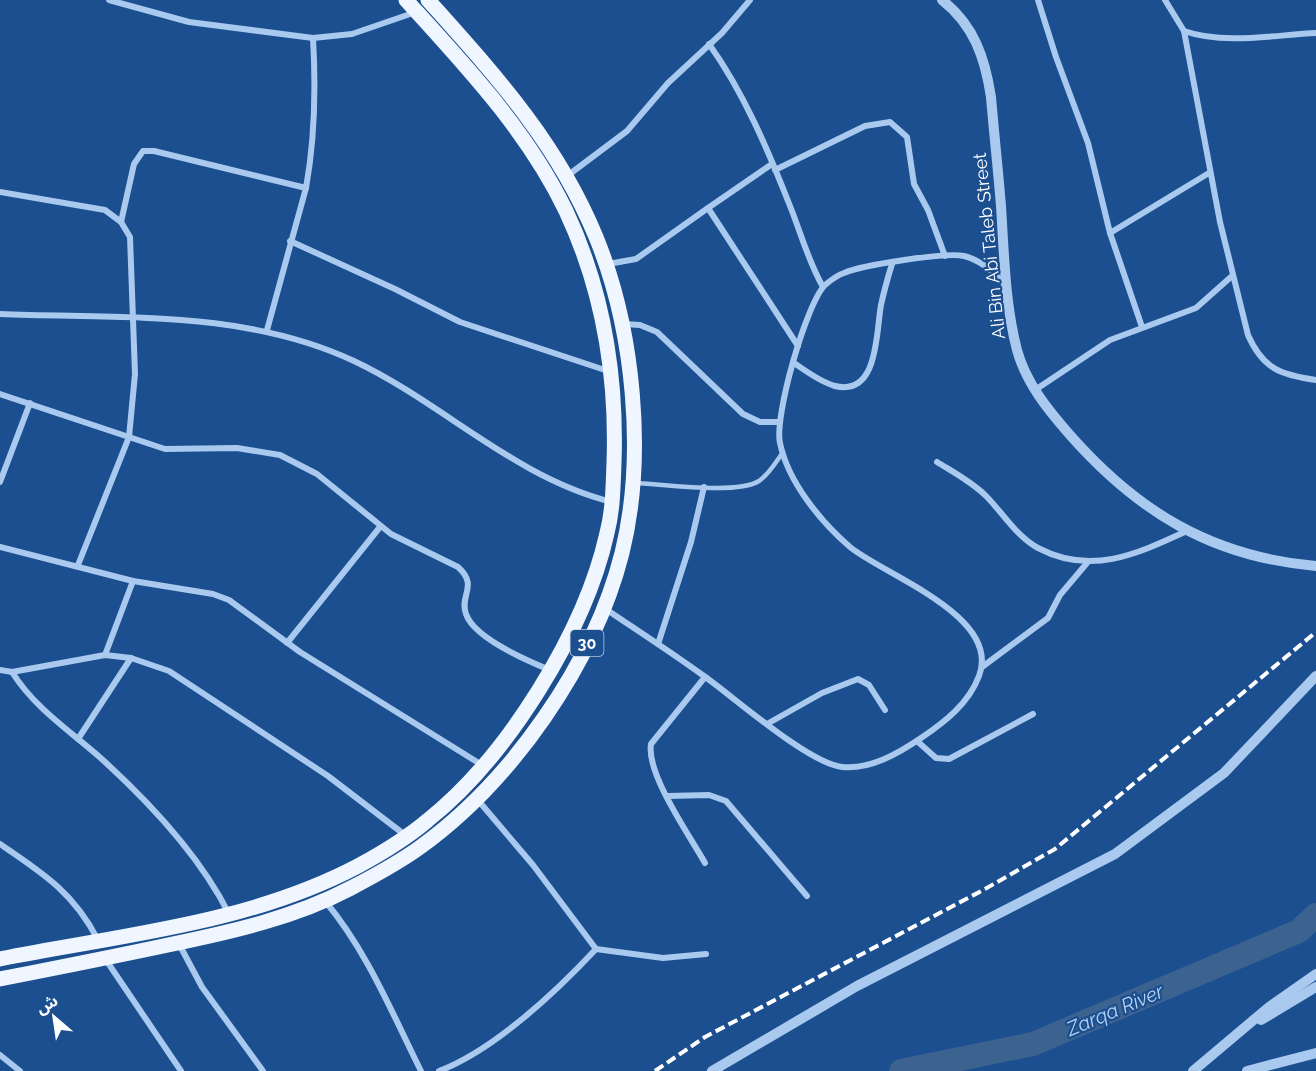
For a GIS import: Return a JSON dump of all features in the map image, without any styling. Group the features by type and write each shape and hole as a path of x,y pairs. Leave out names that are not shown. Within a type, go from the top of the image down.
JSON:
{"main road":[{"name":"30","path":"0,959 229,915 279,900 330,879 407,837 448,803 482,766 522,715 571,633 595,575 608,533 612,502 615,419 612,372 592,281 565,209 537,159 505,113 406,0"},
{"name":"30","path":"0,979 105,959 262,923 325,900 420,848 477,798 520,750 550,707 603,607 613,581 627,528 633,442 631,381 622,324 606,263 567,176 526,112 428,0"},
{"path":"441,39 453,28"},
{"path":"595,575 613,581"}],"street":[{"path":"109,0 189,22 313,38 352,34 417,12"},
{"path":"567,176 627,131 668,83 736,19 750,0"},
{"name":"Ali Bin Abi Taleb Street","path":"942,0 970,30 985,64 991,97 1007,288 1017,351 1035,390 1062,425 1101,467 1142,504 1187,531 1237,550 1316,570"},
{"path":"1038,0 1056,57 1088,143 1110,232 1142,327"},
{"path":"1165,0 1184,32 1209,172 1242,316 1256,351 1265,363 1281,373 1316,380"},
{"path":"1184,32 1223,37 1316,33"},
{"path":"267,330 306,188 315,114 313,38"},
{"path":"710,44 733,80 774,167 808,261 822,287"},
{"path":"606,263 625,263 636,259 708,208 774,167 865,126 890,122 907,137 914,184 928,210 945,256"},
{"path":"121,222 134,164 143,151 154,151 306,188"},
{"path":"1110,232 1209,172"},
{"path":"0,192 105,210 121,222 130,237 135,374 129,437 78,565"},
{"path":"708,208 798,346"},
{"path":"290,241 395,289 460,322 612,372"},
{"path":"982,667 980,652 963,622 937,600 865,558 836,534 802,490 783,452 779,422 798,346 822,287 845,272 945,256 967,256 981,263 1007,288"},
{"path":"794,363 835,386 848,387 868,373 874,357 881,304 892,264"},
{"path":"1035,390 1110,340 1196,308 1232,276"},
{"path":"0,314 178,319 267,330 296,338 355,362 544,477 584,495 612,502"},
{"path":"622,324 640,325 657,332 743,414 760,422 779,422"},
{"path":"0,394 165,448 237,448 280,455 317,474 380,527 415,548 458,567 465,574 469,585 465,607 470,622 518,656 550,670"},
{"path":"0,482 30,403"},
{"path":"936,462 983,494 1037,548 1087,563 1112,560 1187,531"},
{"path":"658,644 691,542 704,487"},
{"path":"287,643 380,527"},
{"path":"0,547 78,565 133,581 213,594 229,600 287,643 482,766"},
{"path":"603,607 820,760 843,767 867,765 917,741 959,708 973,688 982,667 1048,618 1060,595 1087,563"},
{"path":"105,654 133,581"},
{"path":"0,670 12,672 105,654 131,658 169,671 328,776 407,837"},
{"path":"78,739 131,658"},
{"path":"12,672 33,702 133,789 192,855 212,881 229,915"},
{"path":"712,1071 857,987 1115,854 1224,773 1316,676"},
{"path":"705,677 651,744 651,758 668,796 705,863"},
{"path":"767,724 822,693 858,679 869,685 885,710"},
{"path":"917,741 936,758 949,759 1032,714"},
{"path":"668,796 709,795 726,801 807,896"},
{"path":"477,798 533,865 596,949 663,958 706,954"},
{"path":"0,844 69,895 83,913 98,940"},
{"path":"325,900 351,936 373,973 421,1071"},
{"path":"178,943 206,992 263,1071"},
{"path":"439,1071 471,1057 505,1031 561,985 596,949"},
{"path":"105,959 181,1071"},
{"path":"1193,1071 1239,1032 1316,974"},
{"path":"1239,1032 1316,987"},
{"path":"1252,1070 1316,1053"},
{"path":"0,1055 20,1071"}],"lane":[{"path":"631,482 735,487 754,483 767,473 783,452"}],"waterway":[{"name":"Zarqa River","path":"901,1071 1033,1044 1299,931 1316,915"}],"railway":[{"path":"655,1071 705,1037 985,889 1055,849 1316,632"}]}
